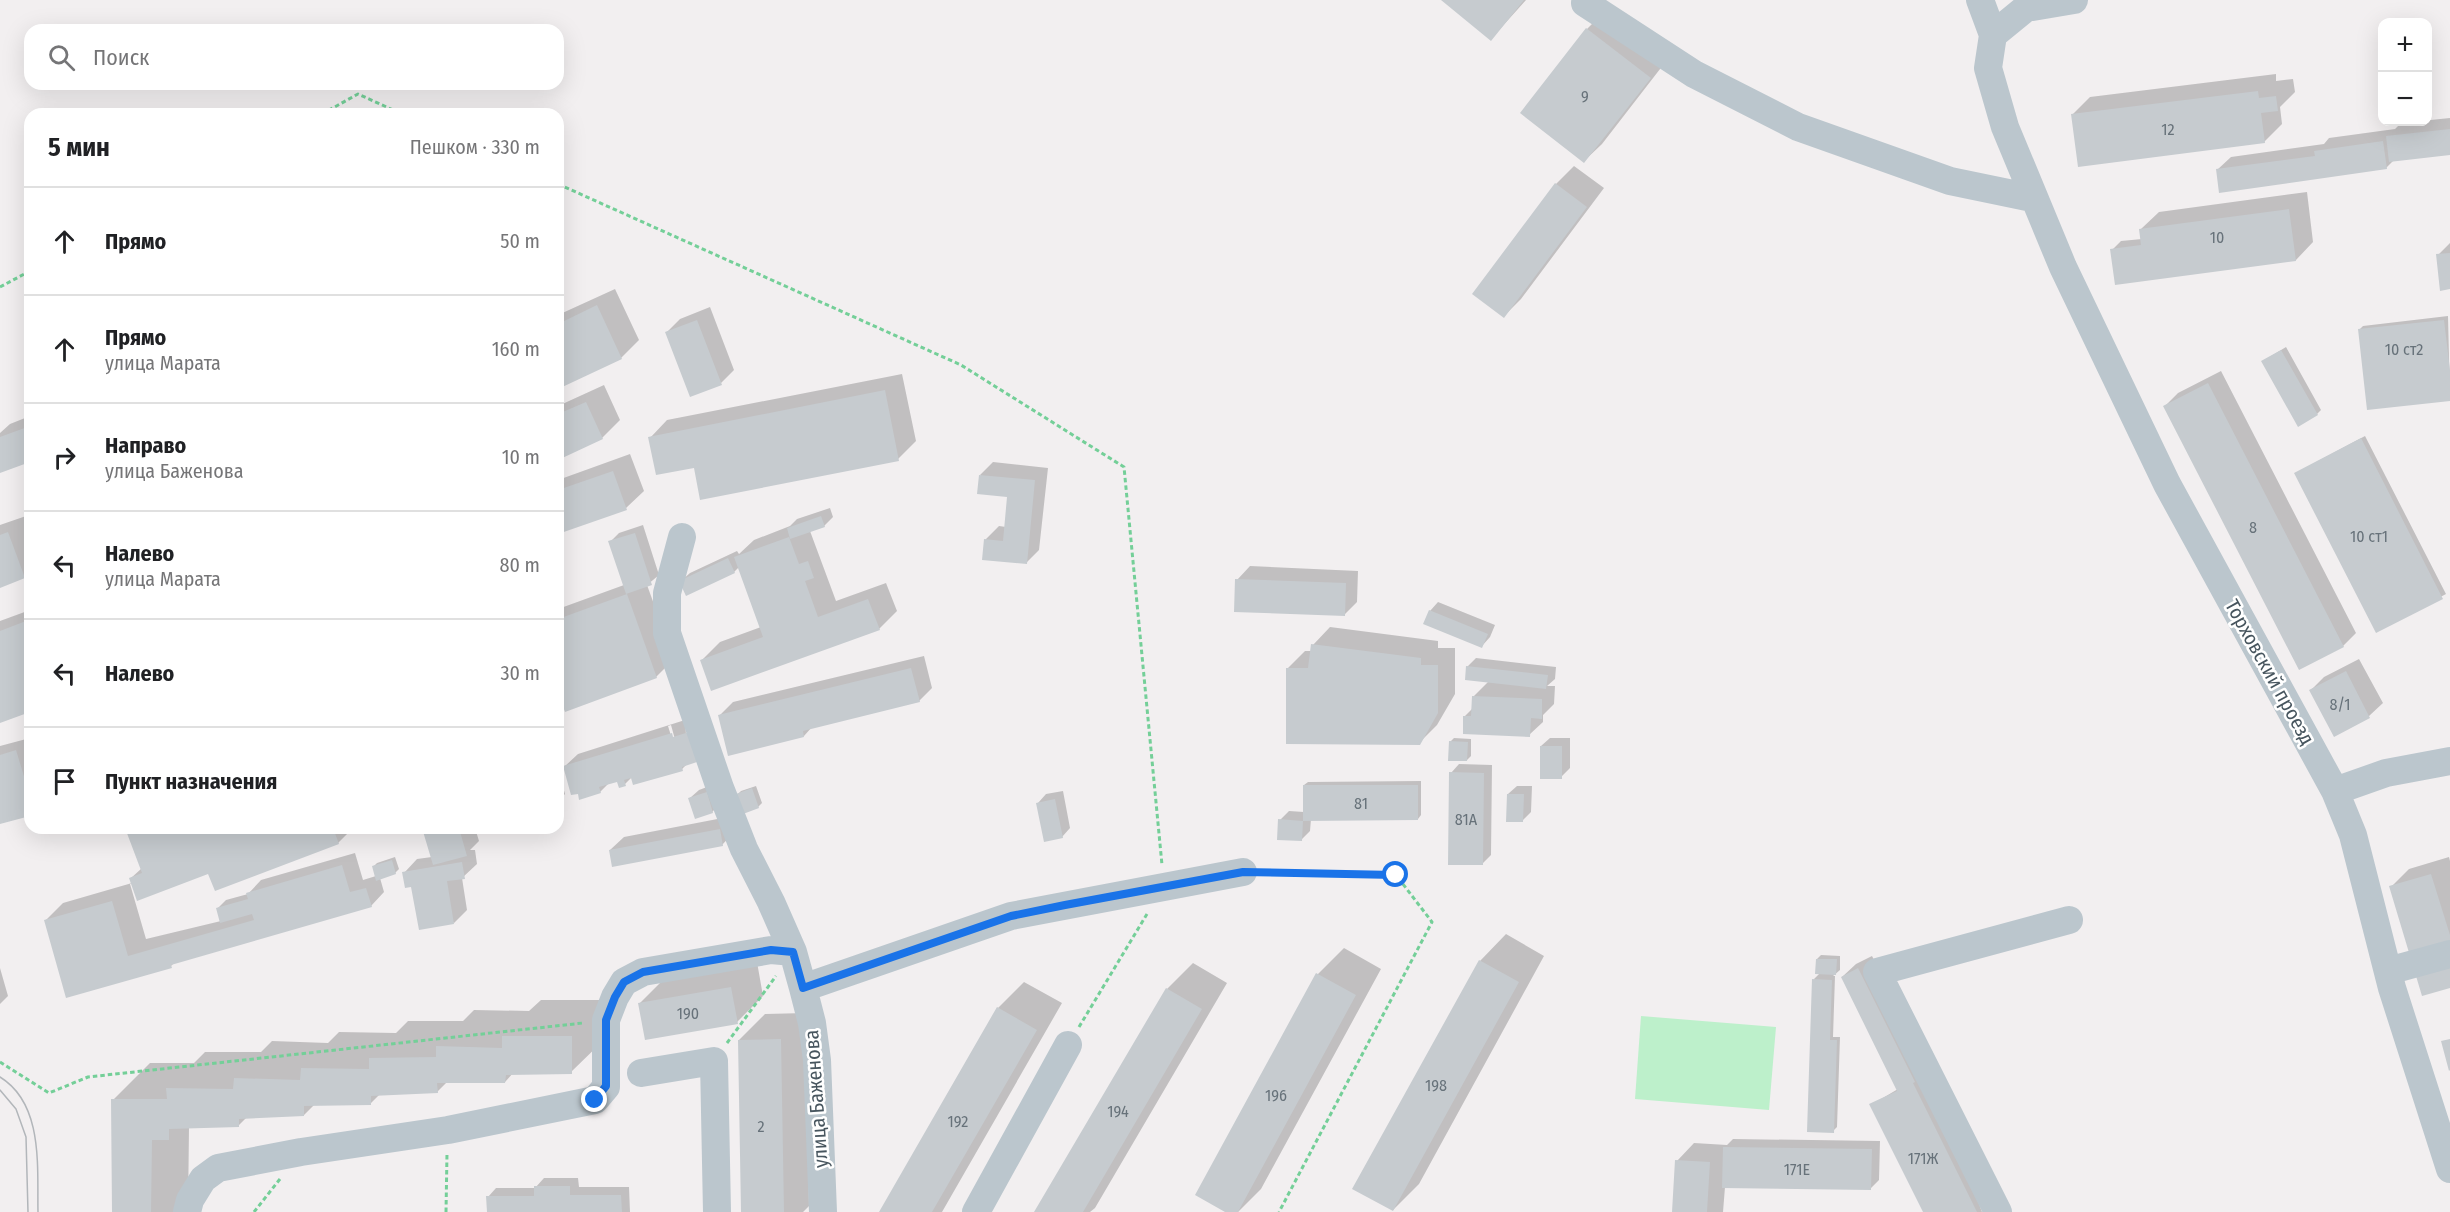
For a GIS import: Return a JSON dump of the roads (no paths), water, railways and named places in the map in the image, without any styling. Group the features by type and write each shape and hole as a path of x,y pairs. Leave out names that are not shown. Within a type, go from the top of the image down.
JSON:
{"street":[{"path":"1980,0 1993,35 2026,8 2074,0"},
{"path":"1585,3 1694,74 1798,127 1950,181 2032,198"},
{"name":"Торховский проезд","path":"1993,35 1988,68 2004,127 2032,198 2167,484 2334,791 2353,835 2388,971 2450,1169"},
{"name":"улица Баженова","path":"682,537 667,593 667,633 740,839 793,952 803,988 812,1023 817,1059 823,1212"},
{"path":"2334,791 2386,773 2450,761"},
{"path":"803,988 1011,916 1243,872"},
{"path":"1998,1212 1877,972 2069,920"},
{"path":"187,1212 190,1200 203,1179 218,1168 301,1152 448,1130 595,1100 606,1086 606,1020 624,982 643,972 771,950 793,952"},
{"path":"2388,971 2450,954"},
{"path":"976,1212 1068,1045"},
{"path":"641,1073 714,1061 717,1212"}],"tram line":[{"path":"0,1077 14,1089 24,1103 31,1120 37,1157 38,1212"},
{"path":"0,1090 16,1109 26,1137 28,1212"}]}
